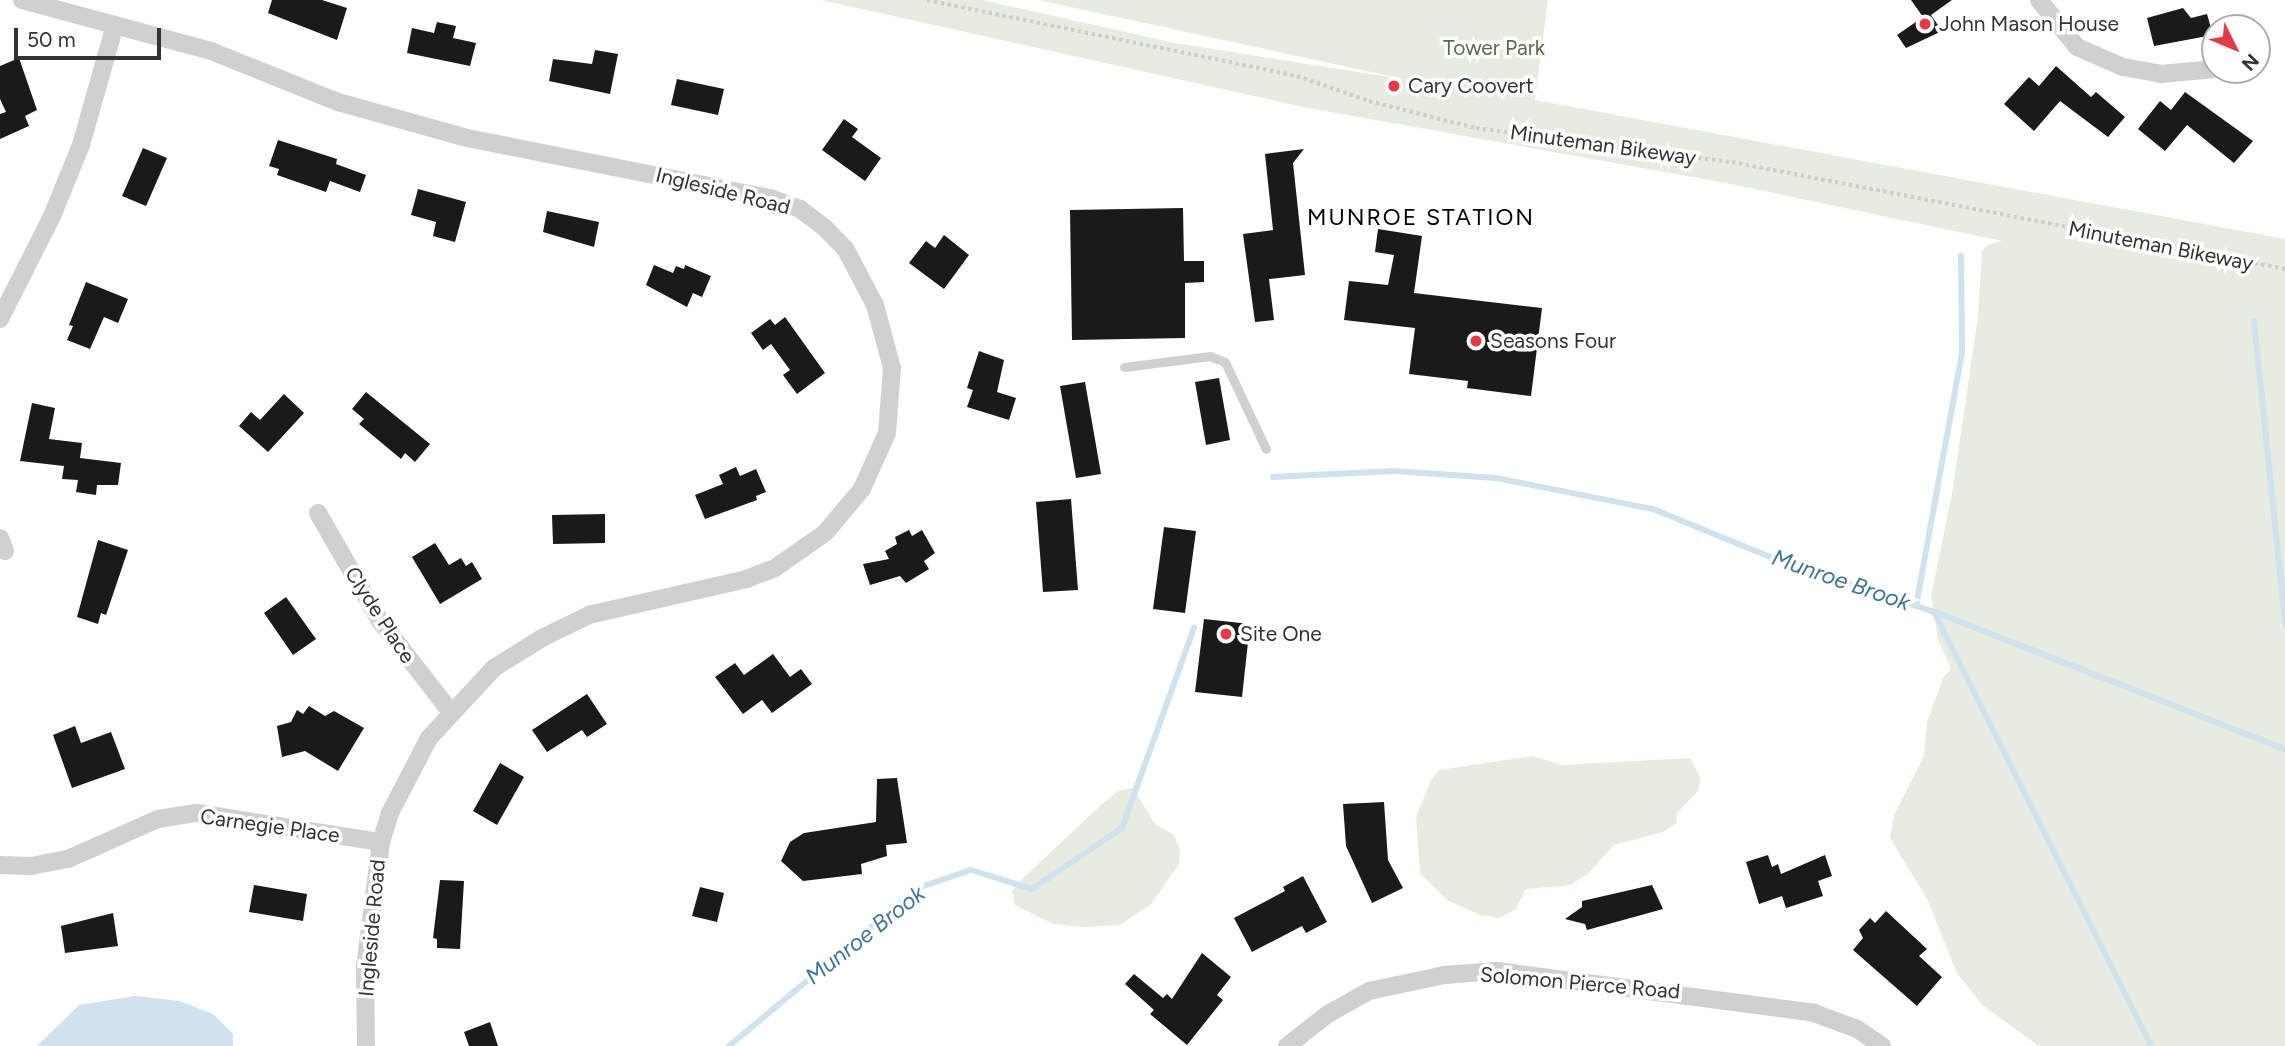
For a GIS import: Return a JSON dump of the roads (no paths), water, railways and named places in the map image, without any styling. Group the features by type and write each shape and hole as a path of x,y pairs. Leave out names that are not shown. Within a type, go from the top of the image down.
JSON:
{"street":[{"name":"Ingleside Road","path":"22,0 211,51 338,102 467,138 770,198 800,209 824,228 863,277 891,368 892,403 877,459 843,515 801,553 775,568 747,579 589,615 542,638 494,668 450,711 408,773 381,842 365,967 366,1046"},
{"path":"2039,0 2077,47 2123,67 2161,74 2201,70"},
{"path":"0,319 52,216 81,145 115,24"},
{"name":"Clyde Place","path":"318,513 380,621 450,711"},
{"name":"Carnegie Place","path":"0,865 31,866 68,859 158,819 197,813 381,842"},
{"name":"Solomon Pierce Road","path":"1287,1046 1328,1014 1369,991 1444,975 1497,971 1814,1013 1857,1029 1882,1046"}],"lane":[{"path":"1124,367 1210,356 1225,362 1266,449"}],"water":[{"path":"135,996 180,1001 213,1014 233,1034 233,1046 37,1046 79,1005"}],"waterway":[{"path":"1916,606 1962,352 1961,256"},
{"path":"2254,321 2285,623"},
{"name":"Munroe Brook","path":"1273,477 1394,471 1496,478 1653,509 1770,557 1934,612 2151,1046"},
{"path":"1935,612 2285,749"},
{"name":"Munroe Brook","path":"729,1046 918,888 971,870 1032,889 1122,828 1194,628"}],"place":[{"name":"John Mason House","path":"1925,24"},
{"name":"Cary Coovert","path":"1394,86"},
{"name":"Seasons Four","path":"1476,341"},
{"name":"Site One","path":"1226,634"}],"district":[{"name":"MUNROE STATION","path":"1421,217"}],"park label":[{"name":"Tower Park","path":"1494,48"}]}
